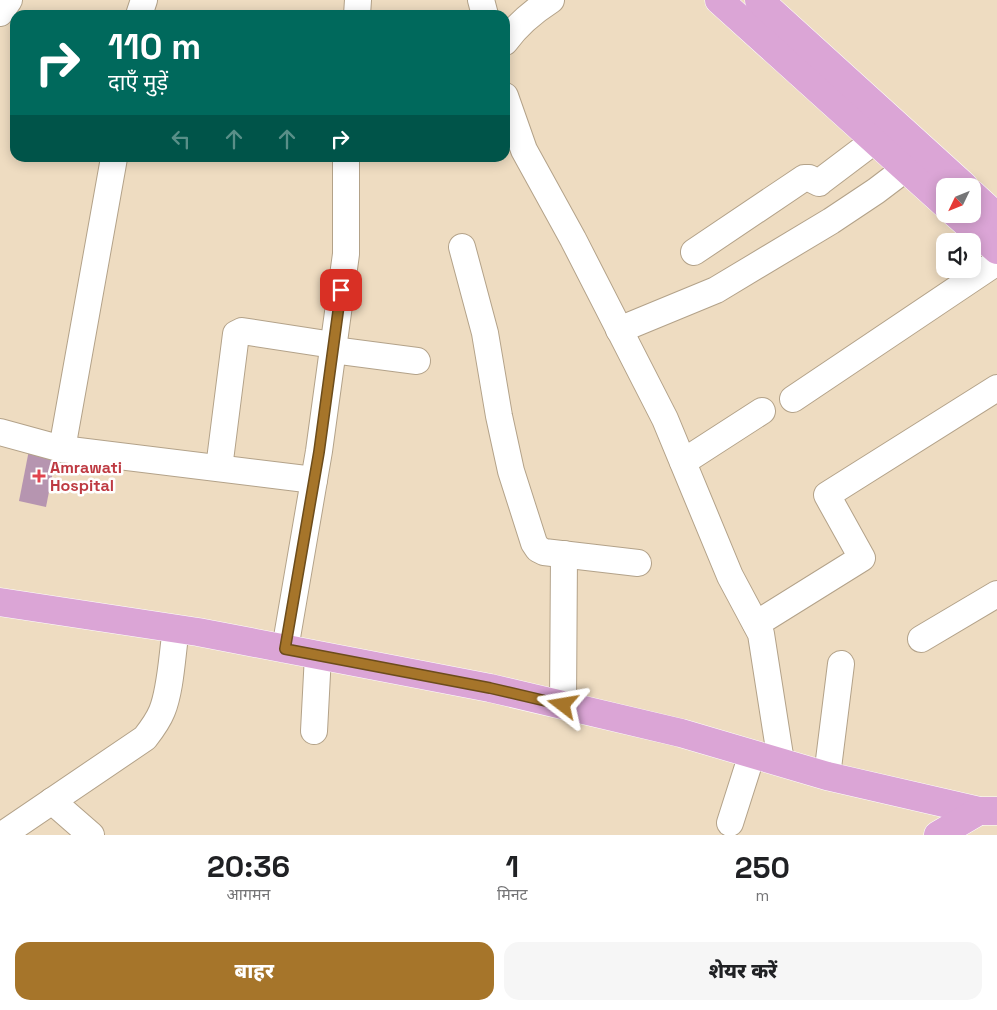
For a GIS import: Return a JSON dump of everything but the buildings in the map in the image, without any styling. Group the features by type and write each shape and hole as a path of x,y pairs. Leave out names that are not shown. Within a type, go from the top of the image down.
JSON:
{"main road":[{"path":"760,0 914,159 936,191"},
{"path":"726,6 874,140 949,178"},
{"path":"981,202 997,217"},
{"path":"966,223 997,250"},
{"path":"0,602 176,629 490,688 681,734 828,776 988,811"},
{"path":"938,835 988,811"}],"street":[{"path":"0,13 9,0"},
{"path":"510,35 538,8 551,0"},
{"path":"726,6 760,0"},
{"path":"510,110 524,150 573,239 665,419 730,576 761,634 781,762"},
{"path":"694,252 804,178 809,178 819,183 874,140"},
{"path":"619,330 716,290 831,221 876,191 914,159"},
{"path":"62,449 113,162"},
{"path":"285,649 314,480 346,254 346,162"},
{"path":"462,247 485,333 511,471 534,542 538,549 544,552 638,563"},
{"path":"793,398 997,262"},
{"path":"220,468 236,334 242,331 417,361"},
{"path":"756,624 862,558 827,495 997,388"},
{"path":"683,462 762,411"},
{"path":"0,432 62,449 314,480"},
{"path":"563,705 564,554"},
{"path":"921,639 997,594"},
{"path":"2,835 145,738 156,724 166,697 176,629"},
{"path":"314,731 318,655"},
{"path":"828,776 841,664"},
{"path":"730,823 752,754"},
{"path":"52,801 91,835"}],"place":[{"name":"Amrawati Hospital","path":"39,476"}],"route":[{"path":"341,290 319,452 285,649 490,688 563,705"}]}
